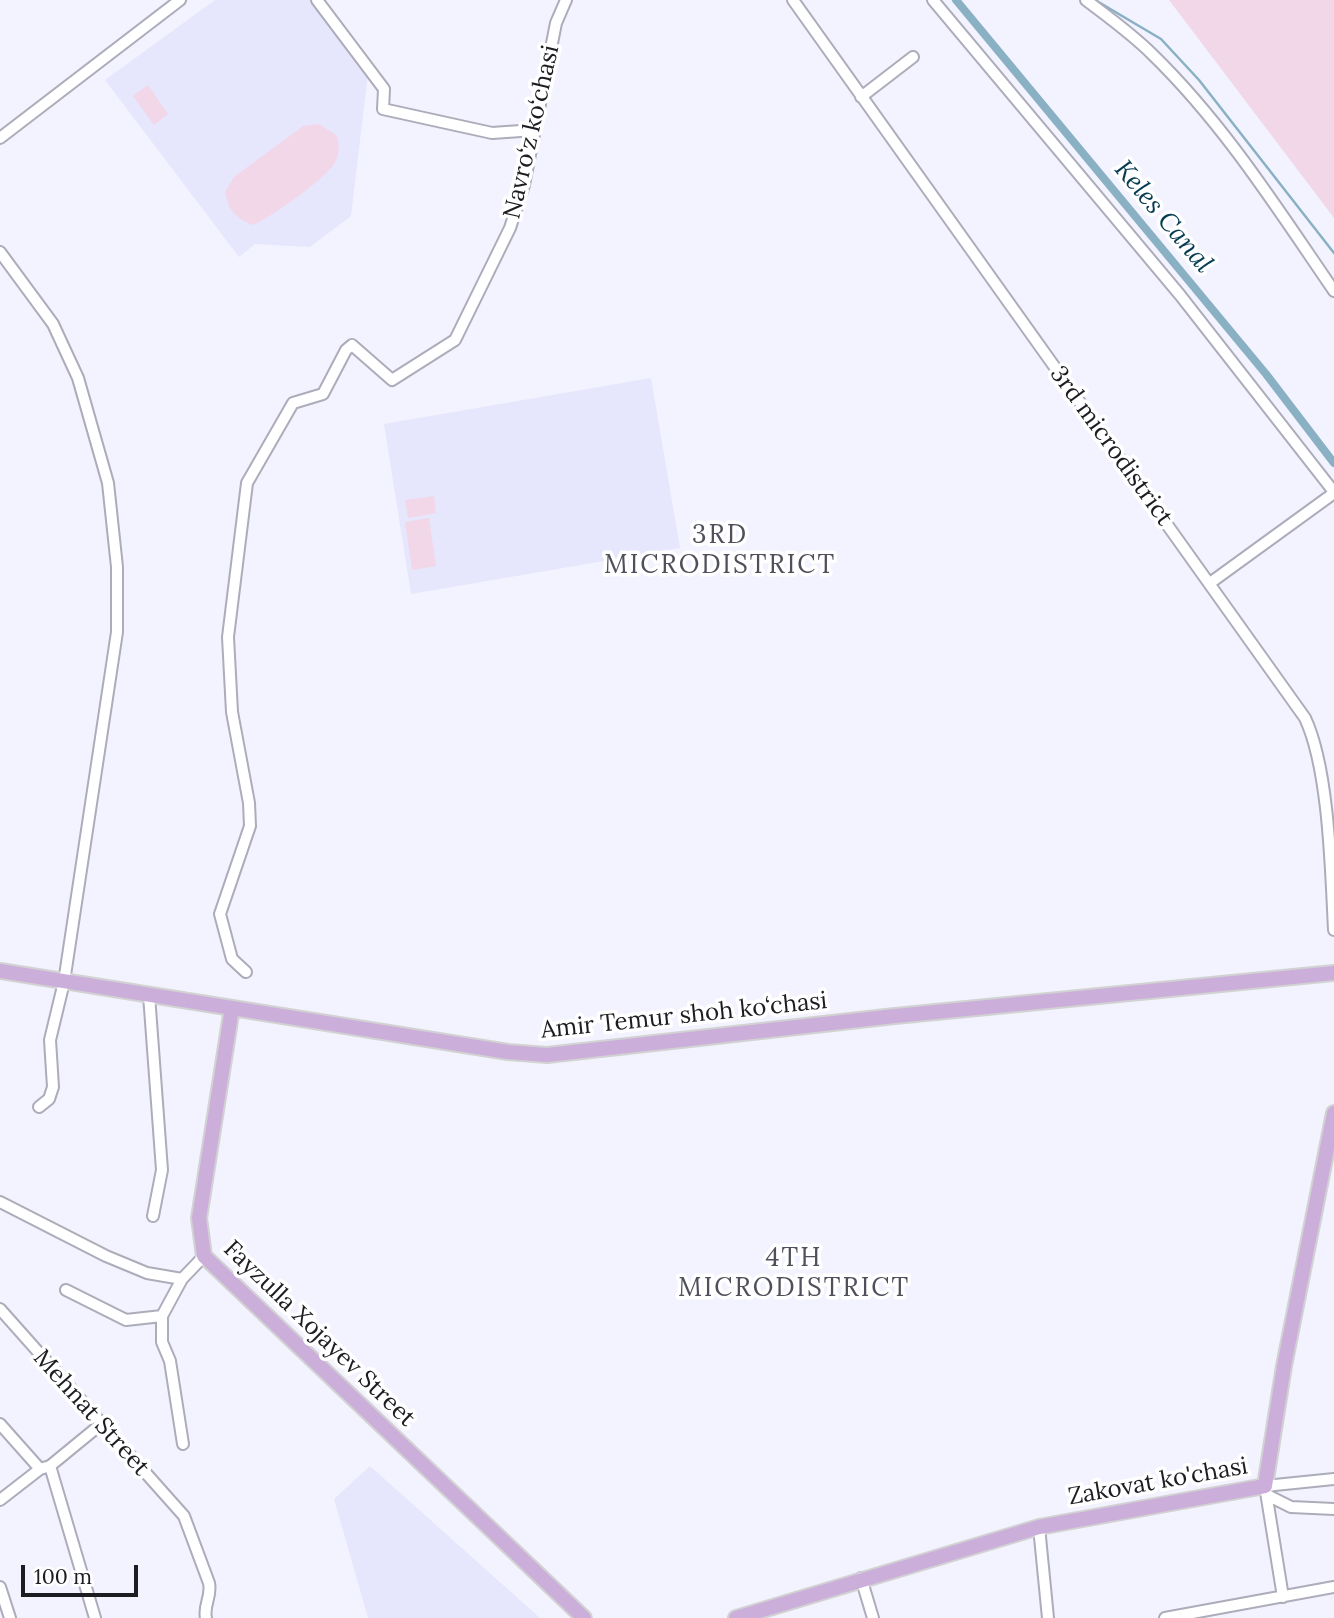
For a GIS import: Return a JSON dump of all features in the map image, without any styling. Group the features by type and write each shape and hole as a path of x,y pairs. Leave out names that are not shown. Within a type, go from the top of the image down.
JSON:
{"main road":[{"name":"Amir Temur shoh ko‘chasi","path":"0,971 508,1052 547,1055 895,1016 1334,973"},
{"name":"Fayzulla Xojayev Street","path":"232,1009 199,1218 204,1256 584,1618"},
{"name":"Zakovat ko'chasi","path":"736,1618 861,1578 1039,1527 1266,1491 1284,1366 1334,1113"}],"street":[{"path":"0,138 180,0"},
{"path":"317,0 384,89 383,109 492,133 536,130"},
{"name":"Navro‘z ko‘chasi","path":"246,972 232,959 220,914 250,826 249,803 232,712 228,636 247,483 293,403 323,394 346,350 352,345 392,380 455,340 510,228 524,185 556,23 566,0"},
{"name":"3rd microdistrict","path":"793,0 1300,710 1312,733 1321,771 1334,930"},
{"path":"933,0 1180,295 1334,492 1210,583"},
{"path":"1086,0 1150,51 1193,96 1262,184 1334,290"},
{"path":"861,97 913,57"},
{"path":"0,252 42,306 62,340 78,378 104,463 117,567 117,632 64,982 50,1040 53,1087 49,1099 39,1107"},
{"path":"149,995 162,1170 153,1216"},
{"path":"0,1202 147,1273 182,1279"},
{"path":"183,1444 170,1361 162,1342 162,1316 182,1279 204,1256"},
{"path":"66,1290 126,1320 162,1316"},
{"name":"Mehnat Street","path":"0,1309 100,1425 184,1516 209,1583 211,1593 204,1608 206,1618"},
{"path":"0,1424 45,1467 96,1618"},
{"path":"0,1500 100,1425"},
{"path":"1266,1491 1334,1479"},
{"path":"1266,1491 1290,1507 1334,1509"},
{"path":"1266,1491 1283,1597"},
{"path":"1039,1527 1048,1618"},
{"path":"861,1578 873,1618"},
{"path":"0,1587 10,1618"},
{"path":"1165,1618 1334,1587"}],"shaded area":[{"path":"215,0 319,0 369,65 351,216 310,247 255,244 239,257 105,80"},
{"path":"1169,0 1334,0 1334,218"},
{"path":"148,85 168,114 154,125 133,96"},
{"path":"319,124 337,136 338,156 330,169 297,197 253,225 237,216 231,209 225,192 234,177 303,126"},
{"path":"651,378 680,548 411,594 384,424"},
{"path":"434,496 436,513 408,518 405,500"},
{"path":"429,518 436,566 412,570 405,522"},
{"path":"370,1466 540,1618 368,1618 334,1499"}],"waterway":[{"name":"Keles Canal","path":"956,0 1266,374 1334,463"},
{"path":"1095,0 1161,39 1199,80 1334,253"}],"district":[{"name":"3RD MICRODISTRICT","path":"720,551"},
{"name":"4TH MICRODISTRICT","path":"794,1274"}]}
